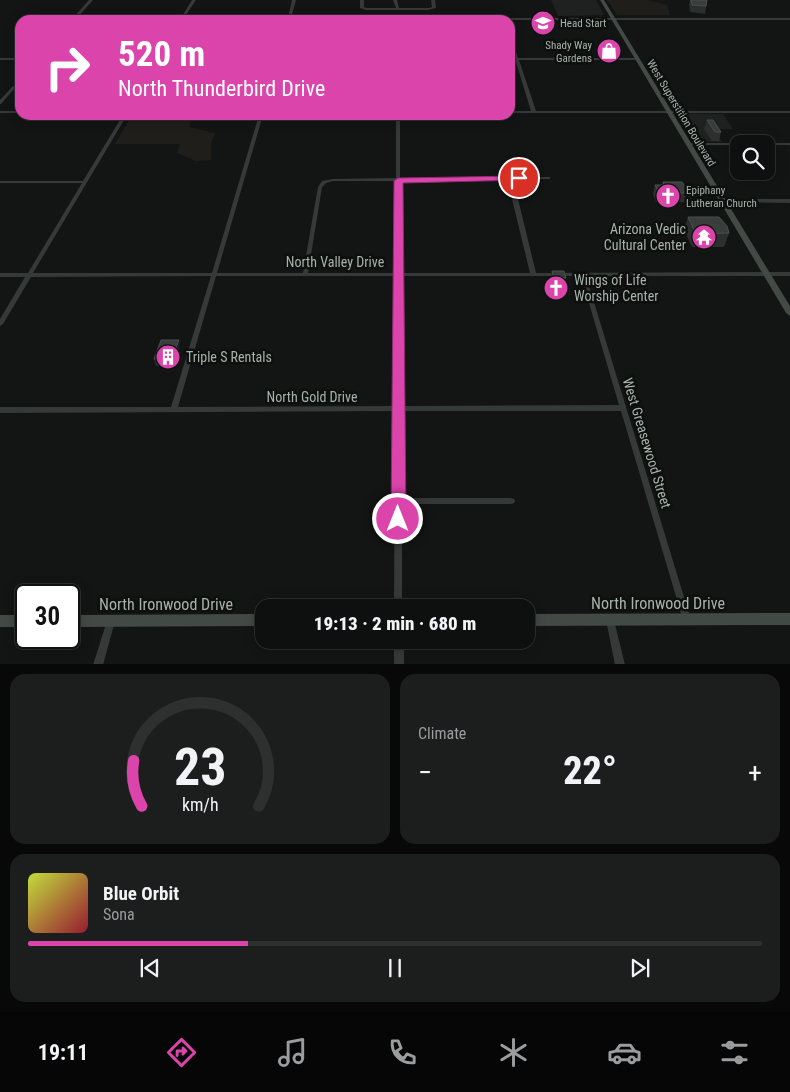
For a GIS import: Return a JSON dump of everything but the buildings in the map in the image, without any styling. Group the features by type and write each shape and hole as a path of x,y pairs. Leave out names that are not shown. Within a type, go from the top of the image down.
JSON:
{"main road":[{"name":"West Superstition Boulevard","path":"602,0 790,313"},
{"name":"North Ironwood Drive","path":"535,620 790,619"},
{"name":"North Ironwood Drive","path":"80,621 255,620"},
{"path":"0,622 15,621"}],"street":[{"path":"78,15 91,0"},
{"path":"185,15 194,0"},
{"path":"291,15 294,0"},
{"path":"362,0 363,8 398,9 432,9 434,8 433,0"},
{"path":"395,0 398,9"},
{"path":"515,18 790,18"},
{"path":"515,51 534,112"},
{"path":"0,59 15,59"},
{"path":"518,59 637,59"},
{"path":"0,103 14,87"},
{"path":"0,112 15,112"},
{"path":"515,112 790,112"},
{"path":"0,324 122,120"},
{"path":"174,410 260,120"},
{"path":"398,120 398,599"},
{"path":"688,144 730,144"},
{"path":"775,144 790,144"},
{"path":"305,274 320,186 324,182 333,180 398,181 549,178"},
{"path":"0,182 85,182"},
{"path":"515,199 533,274"},
{"path":"723,201 790,201"},
{"name":"West Greasewood Street","path":"583,274 687,620"},
{"name":"North Valley Drive","path":"0,275 790,274"},
{"name":"North Gold Drive","path":"0,410 624,408"},
{"path":"398,501 510,501"},
{"path":"610,620 620,664"},
{"path":"98,664 111,621"},
{"path":"399,649 399,664"}],"shaded area":[{"path":"551,0 596,0 604,15 558,16"},
{"path":"607,0 648,0 667,5 670,15 617,15"},
{"path":"682,114 723,114 733,129 714,129 722,142 697,141"},
{"path":"129,120 191,120 189,127 215,133 211,144 211,160 196,161 177,153 180,144 115,144"}],"place":[{"name":"Head Start","path":"543,23"},
{"name":"Shady Way Gardens","path":"609,51"},
{"name":"Epiphany Lutheran Church","path":"668,196"},
{"name":"Arizona Vedic Cultural Center","path":"704,237"},
{"name":"Wings of Life Worship Center","path":"556,288"},
{"name":"Triple S Rentals","path":"168,357"}],"route":[{"path":"398,519 398,181 519,178"}]}
